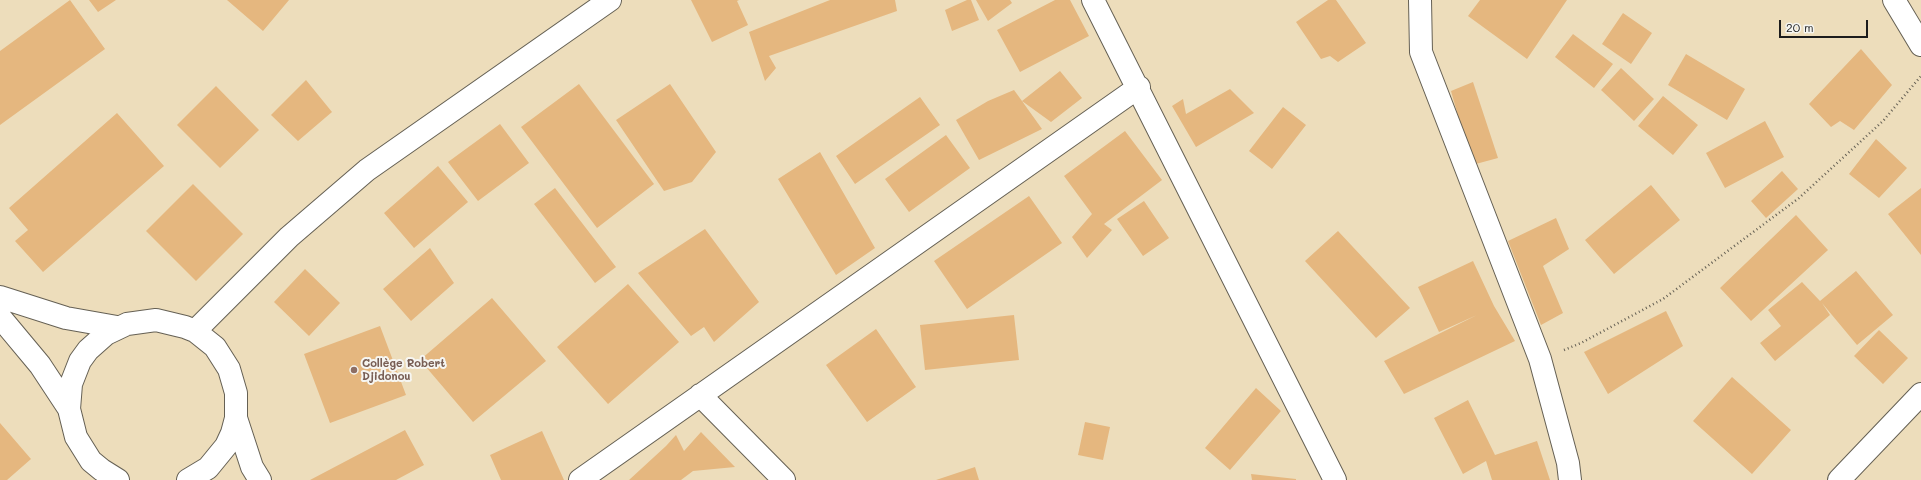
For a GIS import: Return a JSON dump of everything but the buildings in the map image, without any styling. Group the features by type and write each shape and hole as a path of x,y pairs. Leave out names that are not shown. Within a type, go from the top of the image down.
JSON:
{"street":[{"path":"195,331 289,237 367,170 610,0"},
{"path":"1094,0 1335,480"},
{"path":"1420,0 1422,52 1540,359 1568,463 1570,480"},
{"path":"1894,0 1921,45"},
{"path":"580,480 1139,87"},
{"path":"0,297 66,318 117,328"},
{"path":"0,317 40,365 69,410"},
{"path":"115,479 91,461 82,450 71,423 69,410 71,384 80,361 97,341 117,328 137,321 156,320 176,323 195,331 215,347 229,369 236,393 236,418 232,433 218,457 208,468 188,480"},
{"path":"700,395 784,480"},
{"path":"1839,480 1919,400"},
{"path":"236,418 252,467 260,480"}],"path":[{"path":"1540,359 1581,343 1663,299 1799,198 1883,121 1921,76"}],"place":[{"name":"Collège Robert Djidonou","path":"354,370"}]}
